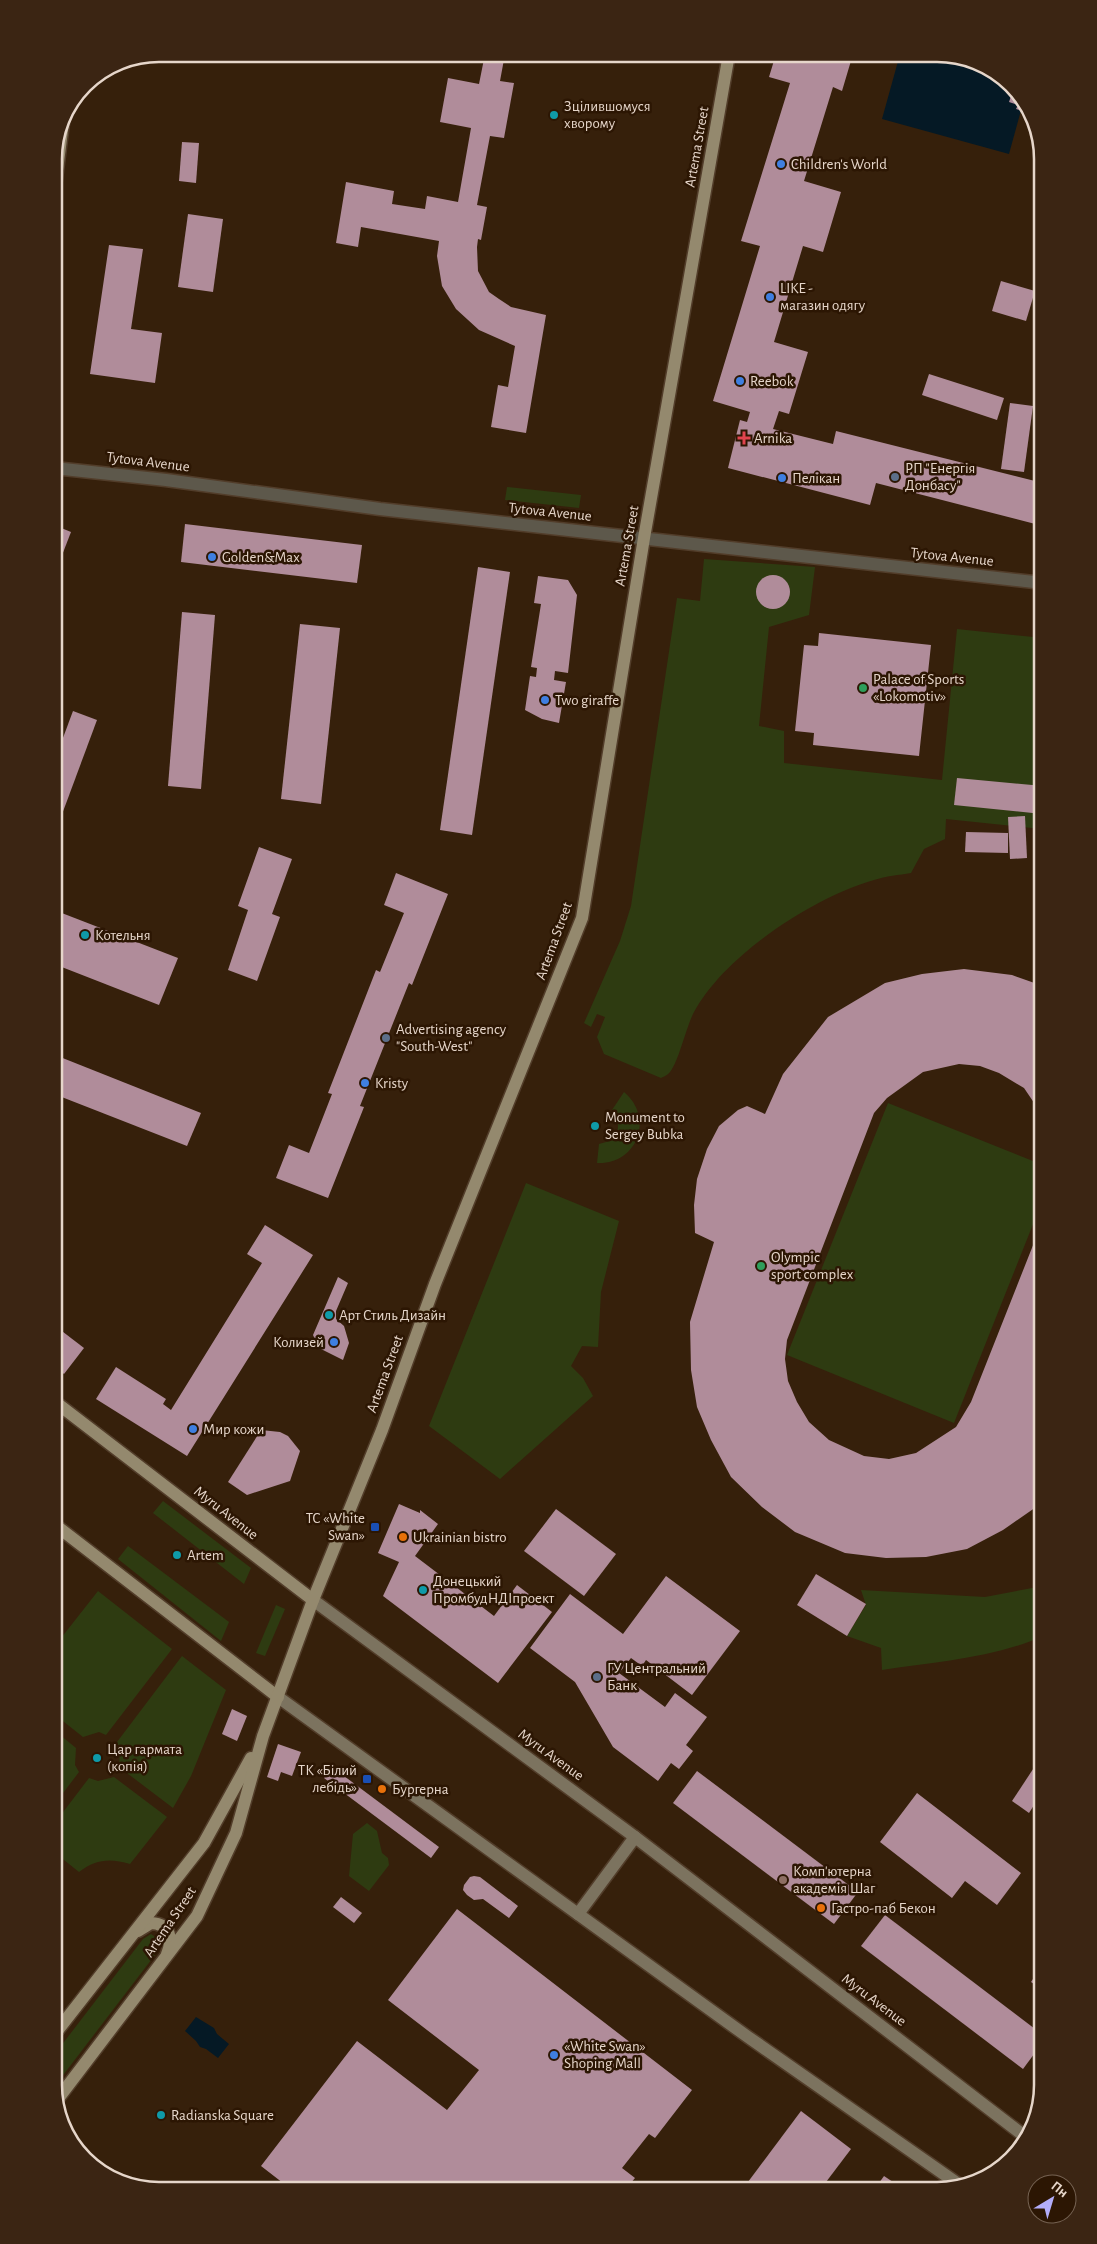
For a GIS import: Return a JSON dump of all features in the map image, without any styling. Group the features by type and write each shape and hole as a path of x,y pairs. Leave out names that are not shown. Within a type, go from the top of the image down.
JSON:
{"main road":[{"name":"Artema Street","path":"63,2093 161,1966 197,1916 236,1833 263,1736 313,1600 382,1430 435,1284 582,918 644,538 727,63"},
{"name":"Myru Avenue","path":"62,1407 313,1600 635,1837 1021,2133"},
{"path":"62,1530 278,1697 578,1914 953,2180"},
{"name":"Artema Street","path":"62,2025 209,1835 263,1736"},
{"path":"578,1914 635,1837"},
{"path":"128,1939 152,1923 160,1924 167,1930 171,1941 161,1966"}],"street":[{"name":"Tytova Avenue","path":"63,469 166,480 380,509 1034,581"}],"green space":[{"path":"507,487 581,495 579,508 505,500"},
{"path":"704,559 815,567 809,615 769,627 759,726 784,731 784,763 942,780 957,629 1034,637 1034,828 946,819 945,839 924,849 911,873 874,880 850,889 824,900 772,931 726,970 708,991 691,1018 673,1067 666,1076 661,1078 604,1054 597,1037 605,1017 597,1014 591,1027 584,1023 620,941 631,906 677,598 700,601"},
{"path":"624,1092 633,1103 638,1114 640,1126 637,1138 631,1148 622,1156 611,1162 597,1163 599,1144 613,1140 617,1132 618,1121 612,1110"},
{"path":"888,1103 1034,1161 1034,1222 954,1423 787,1355"},
{"path":"526,1183 619,1221 601,1292 598,1347 582,1346 571,1366 583,1378 593,1396 500,1479 429,1426"},
{"path":"163,1501 251,1568 244,1584 153,1513"},
{"path":"128,1546 229,1622 221,1641 118,1559"},
{"path":"1034,1588 1034,1639 985,1654 882,1670 881,1648 847,1636 866,1605 861,1590 985,1597"},
{"path":"98,1591 172,1649 106,1735 99,1732 83,1737 62,1720 62,1637"},
{"path":"276,1605 285,1609 265,1656 256,1653"},
{"path":"182,1656 226,1690 191,1776 173,1808 119,1767 120,1751 117,1742"},
{"path":"62,1737 76,1748 75,1765 79,1772 62,1794"},
{"path":"114,1777 167,1817 130,1864 110,1860 103,1861 91,1864 79,1872 62,1858 62,1813 89,1778 98,1781"},
{"path":"367,1823 377,1831 382,1853 388,1858 389,1865 369,1891 349,1876 353,1834"},
{"path":"151,1934 161,1941 158,1951 62,2077 62,2045 143,1939"}],"water":[{"path":"898,63 944,63 969,68 991,79 1006,91 1021,111 1009,154 882,119"},
{"path":"196,2017 214,2028 217,2034 229,2044 218,2058 200,2047 185,2031"}],"building":[{"path":"483,63 503,63 500,81 514,83 504,138 490,136 477,205 487,207 481,240 478,239 478,271 489,292 511,307 546,315 526,433 491,427 498,385 508,387 515,346 479,330 456,309 442,286 437,256 439,241 361,227 358,247 336,243 346,182 394,191 392,204 425,209 427,196 458,202 471,128 440,122 448,78 479,84"},
{"path":"773,63 850,63 842,91 833,87 804,181 841,192 823,252 803,246 774,342 808,352 789,414 779,411 773,429 833,444 836,431 1034,481 1034,524 876,483 870,505 728,468 740,420 747,422 750,412 713,401 760,246 741,241 790,83 769,77"},
{"path":"1011,97 1016,104 1009,102"},
{"path":"182,142 199,143 196,183 179,181"},
{"path":"188,214 223,219 213,292 178,287"},
{"path":"109,245 143,249 131,329 162,333 155,383 90,374"},
{"path":"1001,281 1034,291 1026,321 992,311"},
{"path":"929,374 1004,398 997,420 922,395"},
{"path":"1010,403 1033,406 1024,472 1001,469"},
{"path":"185,524 362,545 357,583 181,562"},
{"path":"63,529 71,532 63,553"},
{"path":"478,567 510,572 472,835 440,830"},
{"path":"773,575 780,576 785,580 789,585 789,599 785,604 780,608 773,609 766,608 761,604 757,599 756,592 757,585 761,580 766,576"},
{"path":"538,576 568,580 577,595 568,673 555,671 554,680 566,682 559,723 542,719 525,710 530,676 536,677 537,668 531,667 541,604 534,603"},
{"path":"182,612 215,615 201,789 168,786"},
{"path":"300,624 340,628 321,804 281,799"},
{"name":"Palace of Sports «Lokomotiv»","path":"819,633 931,645 919,756 813,745 814,733 795,731 804,645 818,646"},
{"path":"73,711 97,720 63,813 63,739"},
{"path":"957,778 1034,785 1034,813 954,805"},
{"path":"1025,816 1027,858 1010,859 1008,817"},
{"path":"966,832 1008,833 1008,853 965,852"},
{"path":"259,847 292,859 272,914 280,917 257,981 228,970 248,910 238,906"},
{"path":"396,873 448,894 412,985 409,983 360,1106 364,1107 328,1198 276,1178 289,1145 309,1153 332,1094 328,1093 376,970 380,972 404,913 384,905"},
{"name":"Котельня","path":"63,913 178,958 159,1005 63,967"},
{"name":"Olympic sport complex","path":"964,969 1012,975 1034,983 1034,1103 1024,1088 999,1073 980,1066 959,1064 923,1072 887,1098 874,1113 787,1340 785,1359 788,1381 797,1402 809,1422 829,1440 864,1456 889,1459 916,1453 956,1427 971,1402 1034,1243 1034,1508 1003,1530 967,1549 926,1557 886,1558 845,1553 795,1532 762,1507 731,1477 711,1440 697,1407 691,1370 690,1322 714,1242 695,1233 694,1205 697,1179 707,1149 719,1126 738,1110 747,1106 765,1114 783,1074 828,1017 885,983 922,974"},
{"path":"63,1058 201,1113 187,1146 63,1097"},
{"path":"265,1225 313,1255 187,1456 96,1399 116,1367 166,1399 163,1404 171,1410 262,1263 247,1254"},
{"name":"Арт Стиль Дизайн","path":"338,1277 348,1283 336,1311 336,1319 344,1326 349,1343 343,1360 319,1348 313,1335"},
{"path":"62,1331 84,1348 64,1374 62,1373"},
{"path":"261,1430 280,1432 288,1436 300,1451 290,1481 247,1495 228,1482"},
{"name":"Донецький ПромбудНДІпроект","path":"399,1504 420,1513 420,1510 438,1524 415,1556 494,1616 517,1585 552,1612 498,1683 383,1596 399,1562 378,1553"},
{"path":"556,1509 616,1554 584,1596 524,1551"},
{"path":"816,1574 866,1604 847,1636 797,1605"},
{"name":"ГУ Центральний Банк","path":"666,1576 740,1631 692,1695 646,1660 642,1666 631,1658 619,1673 665,1707 675,1693 707,1717 686,1745 693,1751 679,1769 671,1763 658,1781 613,1747 575,1682 530,1648 570,1594 623,1634"},
{"path":"232,1709 247,1716 237,1741 222,1734"},
{"path":"278,1744 301,1752 292,1776 281,1772 278,1781 267,1777"},
{"path":"332,1767 439,1847 431,1858 324,1778"},
{"path":"1034,1768 1034,1805 1029,1813 1012,1801"},
{"path":"697,1771 858,1892 834,1924 673,1803"},
{"path":"917,1793 1021,1873 997,1905 965,1881 952,1898 880,1842"},
{"path":"470,1877 480,1877 518,1906 509,1918 483,1899 474,1900 467,1895 463,1890 464,1885"},
{"path":"341,1897 362,1913 354,1923 333,1907"},
{"name":"«White Swan» Shoping Mall","path":"457,1909 692,2090 655,2138 649,2134 622,2168 635,2178 632,2182 281,2181 261,2166 357,2041 447,2110 479,2070 388,2000"},
{"path":"885,1915 1034,2028 1034,2054 1023,2069 861,1946"},
{"path":"801,2111 851,2149 826,2182 748,2182"},
{"path":"884,2176 893,2182 880,2182"}],"place":[{"name":"Зцілившомуся хворому","path":"554,115"},
{"name":"Children's World","path":"781,164"},
{"name":"LIKE - магазин одягу","path":"770,297"},
{"name":"Reebok","path":"740,381"},
{"name":"Arnika","path":"744,438"},
{"name":"РП \"Енергія Донбасу\"","path":"895,477"},
{"name":"Пелікан","path":"782,478"},
{"name":"Golden&Max","path":"212,557"},
{"name":"Palace of Sports «Lokomotiv»","path":"863,688"},
{"name":"Two giraffe","path":"545,700"},
{"name":"Котельня","path":"85,935"},
{"name":"Advertising agency \"South-West\"","path":"386,1038"},
{"name":"Kristy","path":"365,1083"},
{"name":"Monument to Sergey Bubka","path":"595,1126"},
{"name":"Olympic sport complex","path":"761,1266"},
{"name":"Арт Стиль Дизайн","path":"329,1315"},
{"name":"Колизей","path":"334,1342"},
{"name":"Мир кожи","path":"193,1429"},
{"name":"TC «White Swan»","path":"375,1527"},
{"name":"Ukrainian bistro","path":"403,1537"},
{"name":"Artem","path":"177,1555"},
{"name":"Донецький ПромбудНДІпроект","path":"423,1590"},
{"name":"ГУ Центральний Банк","path":"597,1677"},
{"name":"Цар гармата (копія)","path":"97,1758"},
{"name":"ТК «Білий лебідь»","path":"367,1779"},
{"name":"Бургерна","path":"382,1789"},
{"name":"Комп'ютерна академія Шаг","path":"783,1880"},
{"name":"Гастро-паб Бекон","path":"821,1908"},
{"name":"«White Swan» Shoping Mall","path":"554,2055"},
{"name":"Radianska Square","path":"161,2115"}]}
